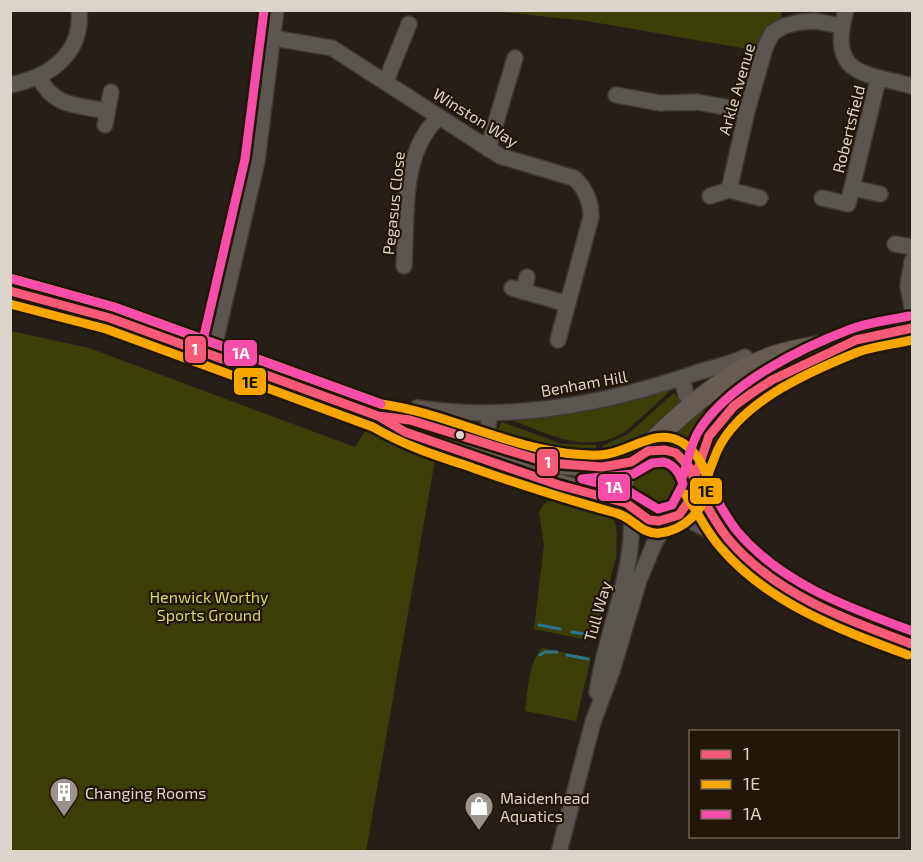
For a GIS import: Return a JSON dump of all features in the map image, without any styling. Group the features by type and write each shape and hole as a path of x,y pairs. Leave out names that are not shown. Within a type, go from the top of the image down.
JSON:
{"main road":[{"path":"10,291 83,309 378,416 410,420 559,485 629,506 649,520 674,517 692,500 709,436 734,406 771,380 856,340"},
{"path":"629,506 624,477 635,459 663,430 743,370 786,352 856,340 912,327"},
{"path":"485,452 570,466 602,467 635,459 654,450 676,453 685,460 695,484"}],"street":[{"path":"10,85 39,77 53,69 74,44 80,26 79,10"},
{"path":"212,356 257,161 276,10"},
{"name":"Robertsfield","path":"846,10 841,26 842,43 847,59 857,71 879,80 911,81"},
{"name":"Arkle Avenue","path":"729,190 747,111 765,48 772,33 784,26 808,21 841,26"},
{"path":"386,81 409,24"},
{"name":"Winston Way","path":"273,38 332,48 488,149 525,165 574,178 585,191 591,217 558,340"},
{"path":"488,149 515,58"},
{"path":"39,77 45,91 54,99 106,118 111,92"},
{"name":"Robertsfield","path":"822,198 848,204 879,80"},
{"path":"624,93 660,103 697,102 747,111"},
{"name":"Pegasus Close","path":"404,266 409,188 415,151 427,128 439,117"},
{"name":"Robertsfield","path":"852,188 880,194"},
{"path":"710,196 729,190 760,198"},
{"path":"896,244 912,247"},
{"path":"912,261 908,286 912,307"},
{"path":"521,286 568,304"},
{"name":"Benham Hill","path":"417,408 463,414 587,404 632,394 734,363 745,357"},
{"path":"682,378 686,394"},
{"path":"485,452 490,412"},
{"path":"695,484 730,541"},
{"name":"Tull Way","path":"593,722 601,667 632,552 629,506"},
{"path":"674,517 730,541 774,579 799,594 833,612 912,644"},
{"name":"Tull Way","path":"559,852 593,722 646,561 674,517"}],"green space":[{"path":"495,11 782,11 780,20 767,30 759,51 587,21"},
{"name":"Henwick Worthy Sports Ground","path":"11,331 89,348 355,447 365,431 435,460 366,851 11,851"},
{"path":"753,372 760,381 716,412 707,406 732,385"},
{"path":"668,388 669,392 627,430 613,438 598,442 567,440 507,418"},
{"path":"674,393 685,407 628,449 605,458 602,446 628,434"},
{"path":"703,410 711,416 693,449 672,438"},
{"path":"502,422 562,444 596,445 597,459 571,459 501,441 496,432"},
{"path":"654,459 664,459 674,463 682,471 686,486 682,501 674,509 664,513 654,513 644,509 636,501 632,491 632,481 636,471 644,463"},
{"path":"558,472 601,473 603,488 556,478"},
{"path":"553,497 600,508 615,522 616,558 595,633 593,638 587,640 534,629 544,544 539,513 543,505"},
{"path":"542,648 591,658 576,721 525,711 531,669"}],"waterway":[{"path":"539,625 560,629"},
{"path":"572,632 584,634"},
{"path":"540,655 545,652 557,652"},
{"path":"567,655 588,659"}],"transit line":[{"name":"1A","path":"200,353 245,159 264,10"},
{"name":"1E","path":"10,304 106,329 373,427 397,440 434,455 562,498 622,515 642,529 653,533 669,531 685,523 698,510 706,494 706,473 700,461 688,447 673,438 652,439 601,455 545,450 409,409 381,404 114,307 13,279"},
{"name":"1A","path":"13,279 114,307 381,404"},
{"name":"1","path":"10,291 110,318 378,416"},
{"name":"1A","path":"683,476 700,429 713,412 748,382 789,357 831,337 865,325 909,316"},
{"name":"1","path":"695,487 694,480 709,436 734,406 772,380 856,340 912,328"},
{"name":"1E","path":"707,485 710,469 723,440 737,422 754,407 795,380 838,360 865,350 912,340"},
{"name":"1","path":"378,416 410,420 549,463 602,467 631,462 648,451 665,450 676,453 691,469 695,484 693,495 679,515 659,521 649,520 626,503 559,485 405,432 378,416"},
{"name":"1A","path":"664,462 677,470 683,484 672,505 658,509 630,492 582,479 633,474 652,463 664,462"},
{"name":"1A","path":"705,480 737,531 774,566 795,580 841,603 912,631"},
{"name":"1","path":"695,487 730,541 769,576 814,604 912,644"},
{"name":"1E","path":"685,494 716,542 740,568 761,585 807,613 832,625 908,655"}],"place":[{"name":"Changing Rooms","path":"64,818"},
{"name":"Maidenhead Aquatics","path":"479,832"}]}
